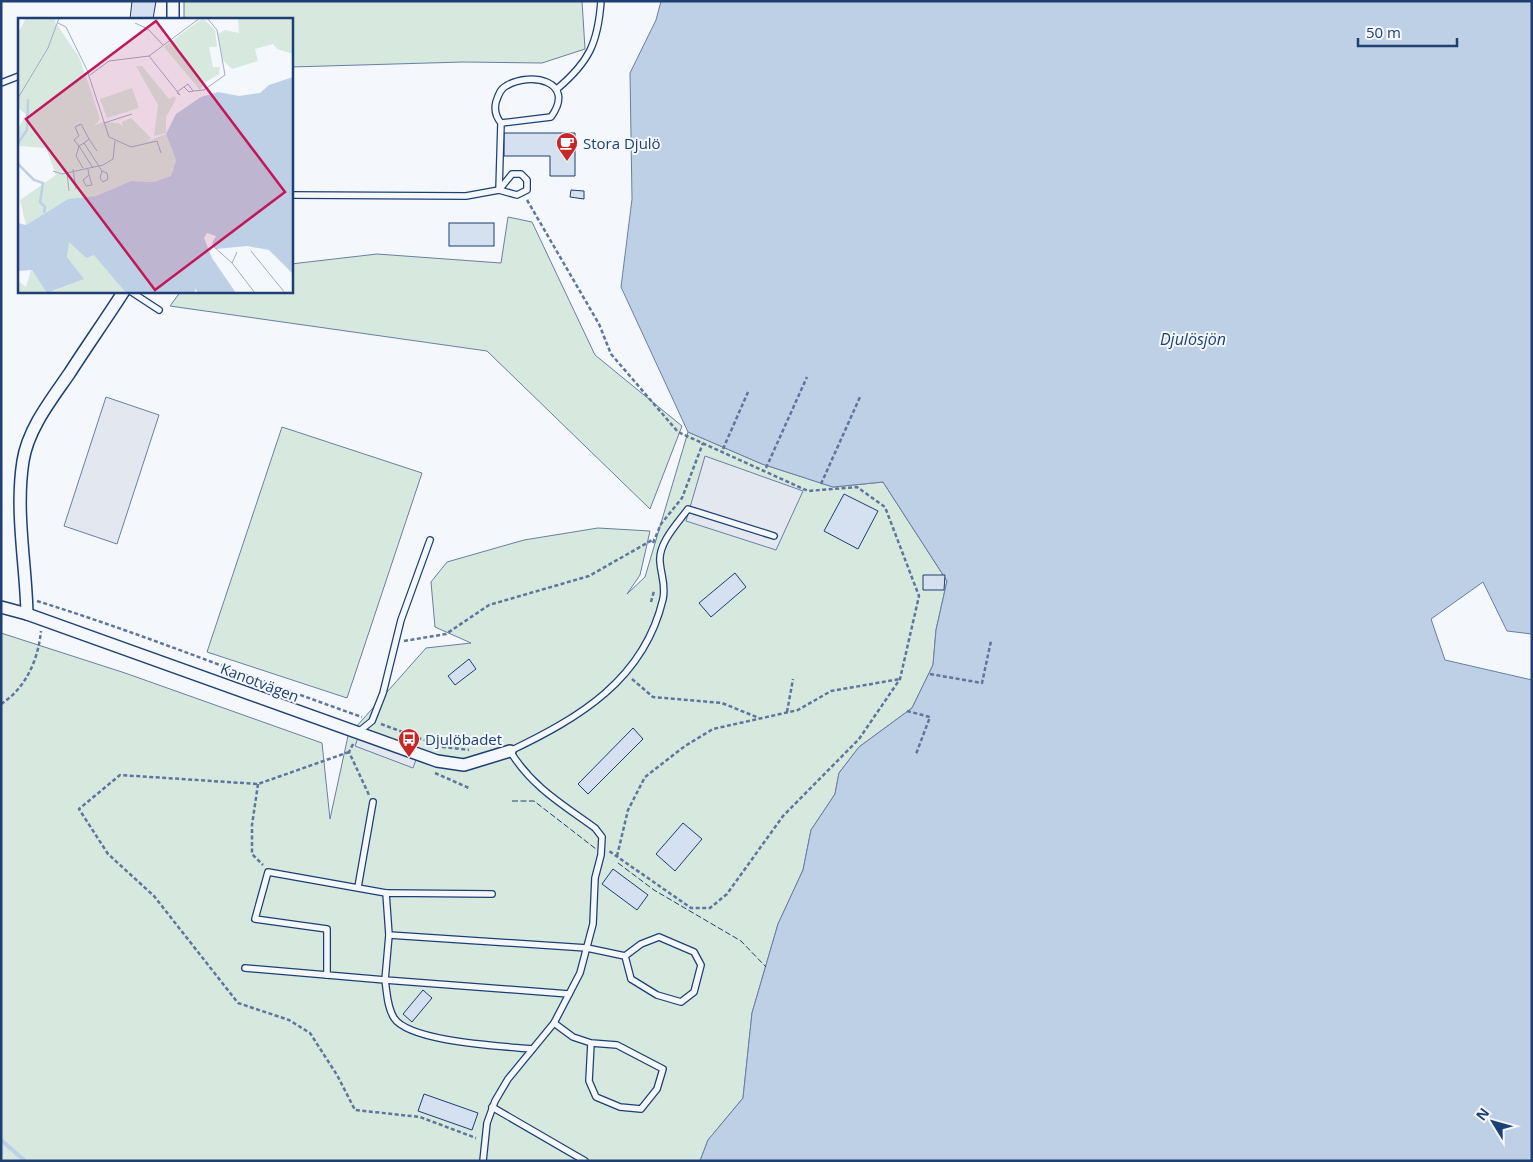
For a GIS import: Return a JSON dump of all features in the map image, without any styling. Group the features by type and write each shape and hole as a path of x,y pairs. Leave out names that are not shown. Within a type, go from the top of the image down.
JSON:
{"street":[{"path":"173,1 173,18"},
{"path":"27,614 20,504 23,460 28,441 41,416 123,292"},
{"name":"Kanotvägen","path":"1,607 27,614 358,733 451,764 464,765 510,751"}],"lane":[{"path":"557,89 582,66 592,49 599,26 601,1"},
{"path":"1,83 18,76"},
{"path":"499,190 501,123 496,118 495,106 500,91 518,81 540,80 548,82 557,89 558,108 551,116 539,120 501,123"},
{"path":"292,195 466,196 499,190 517,195 523,193 528,185 527,180 518,173 508,178 499,190"},
{"path":"132,292 160,310"},
{"path":"484,1160 487,1123 492,1107 508,1079 554,1023 580,973 593,924 595,878 602,847 602,837 595,828 541,790 518,765 510,751 537,738 592,704 613,688 625,674 648,637 663,599 664,581 660,562 662,548 688,509 774,536"},
{"path":"358,733 372,721 383,693 402,620 430,540"},
{"path":"358,887 373,802"},
{"path":"327,975 327,929 255,919 268,872 386,893 492,894"},
{"path":"386,893 389,935 385,980 394,1019 425,1036 532,1049"},
{"path":"389,935 587,948 625,956"},
{"path":"659,937 694,952 701,964 694,992 681,1002 657,995 631,979 625,956 640,944 659,937"},
{"path":"245,968 569,994"},
{"path":"554,1023 573,1038 592,1043 617,1045 663,1069 657,1089 641,1109 620,1106 596,1097 589,1081 592,1043"},
{"path":"492,1107 585,1161"}],"path":[{"path":"523,193 599,324 611,354 678,432 808,490 857,487 884,507 919,596 900,679 859,740 783,816 727,894 710,908 691,908 602,847"},
{"path":"766,468 807,377"},
{"path":"723,449 748,392"},
{"path":"821,484 860,397"},
{"path":"651,548 661,524 682,498 703,443"},
{"path":"396,642 446,634 489,605 588,576 654,539"},
{"path":"650,606 655,586"},
{"path":"1,704 23,684 32,669 40,644 42,620 38,601 162,643 263,682 443,747 471,750"},
{"path":"930,674 982,683 991,641"},
{"path":"625,674 653,697 722,702 760,718"},
{"path":"787,712 793,679"},
{"path":"617,856 628,810 645,777 685,746 713,729 798,710 831,691 900,679"},
{"path":"907,711 930,717 916,754"},
{"path":"358,733 349,752 258,784 120,775 79,809 108,854 154,896 238,1004 289,1020 310,1033 337,1075 355,1110 420,1117 485,1141"},
{"path":"349,752 373,802"},
{"path":"258,784 252,825 252,854 268,872"}],"shaded area":[{"path":"184,1 582,1 585,49 542,63 463,62 292,67 292,18 184,18"},
{"path":"508,217 532,222 595,355 682,426 650,509 487,351 170,306 180,292 292,292 292,264 377,254 501,263"},
{"path":"106,397 159,415 117,544 64,526"},
{"path":"282,427 422,473 347,698 207,652"},
{"path":"688,432 762,464 833,487 883,482 947,581 936,630 933,665 912,708 859,747 839,773 835,794 811,830 803,870 778,924 752,1013 743,1098 708,1140 700,1161 1,1161 1,633 125,673 322,743 330,819 348,736 426,648 471,643 435,627 431,582 447,562 524,540 598,528 650,531 640,575 627,594 645,577"},
{"path":"705,456 803,491 776,550 686,521"},
{"path":"359,735 417,757 413,768 355,746"}],"water":[{"name":"Djulösjön","path":"661,1 1532,1 1532,634 1507,631 1483,582 1431,619 1445,660 1532,680 1532,1161 700,1161 708,1140 743,1098 752,1013 778,924 803,870 811,830 835,794 839,773 859,747 912,708 933,665 936,630 947,581 883,482 833,487 762,464 688,432 621,287 632,199 630,73 656,20"}],"building":[{"path":"132,1 156,1 153,18 130,18"},
{"path":"504,133 575,133 575,176 550,176 550,156 504,156"},
{"path":"571,190 584,191 584,199 570,197"},
{"path":"449,223 494,223 494,246 449,246"},
{"path":"844,494 878,511 858,549 824,531"},
{"path":"735,573 746,587 711,617 699,603"},
{"path":"923,575 945,575 944,590 923,590"},
{"path":"469,659 476,669 455,685 448,676"},
{"path":"633,728 643,739 588,794 578,784"},
{"path":"683,823 702,839 675,871 656,854"},
{"path":"613,869 648,895 637,910 602,884"},
{"path":"423,990 432,998 412,1022 403,1014"},
{"path":"424,1094 478,1113 472,1130 418,1111"}],"waterway":[{"path":"1,1140 25,1161"}],"fence":[{"path":"512,801 534,801 596,849"},
{"path":"618,863 654,890 741,941 766,967"}],"place":[{"name":"Stora Djulö","path":"567,162"},
{"name":"Djulöbadet","path":"409,758"}]}
